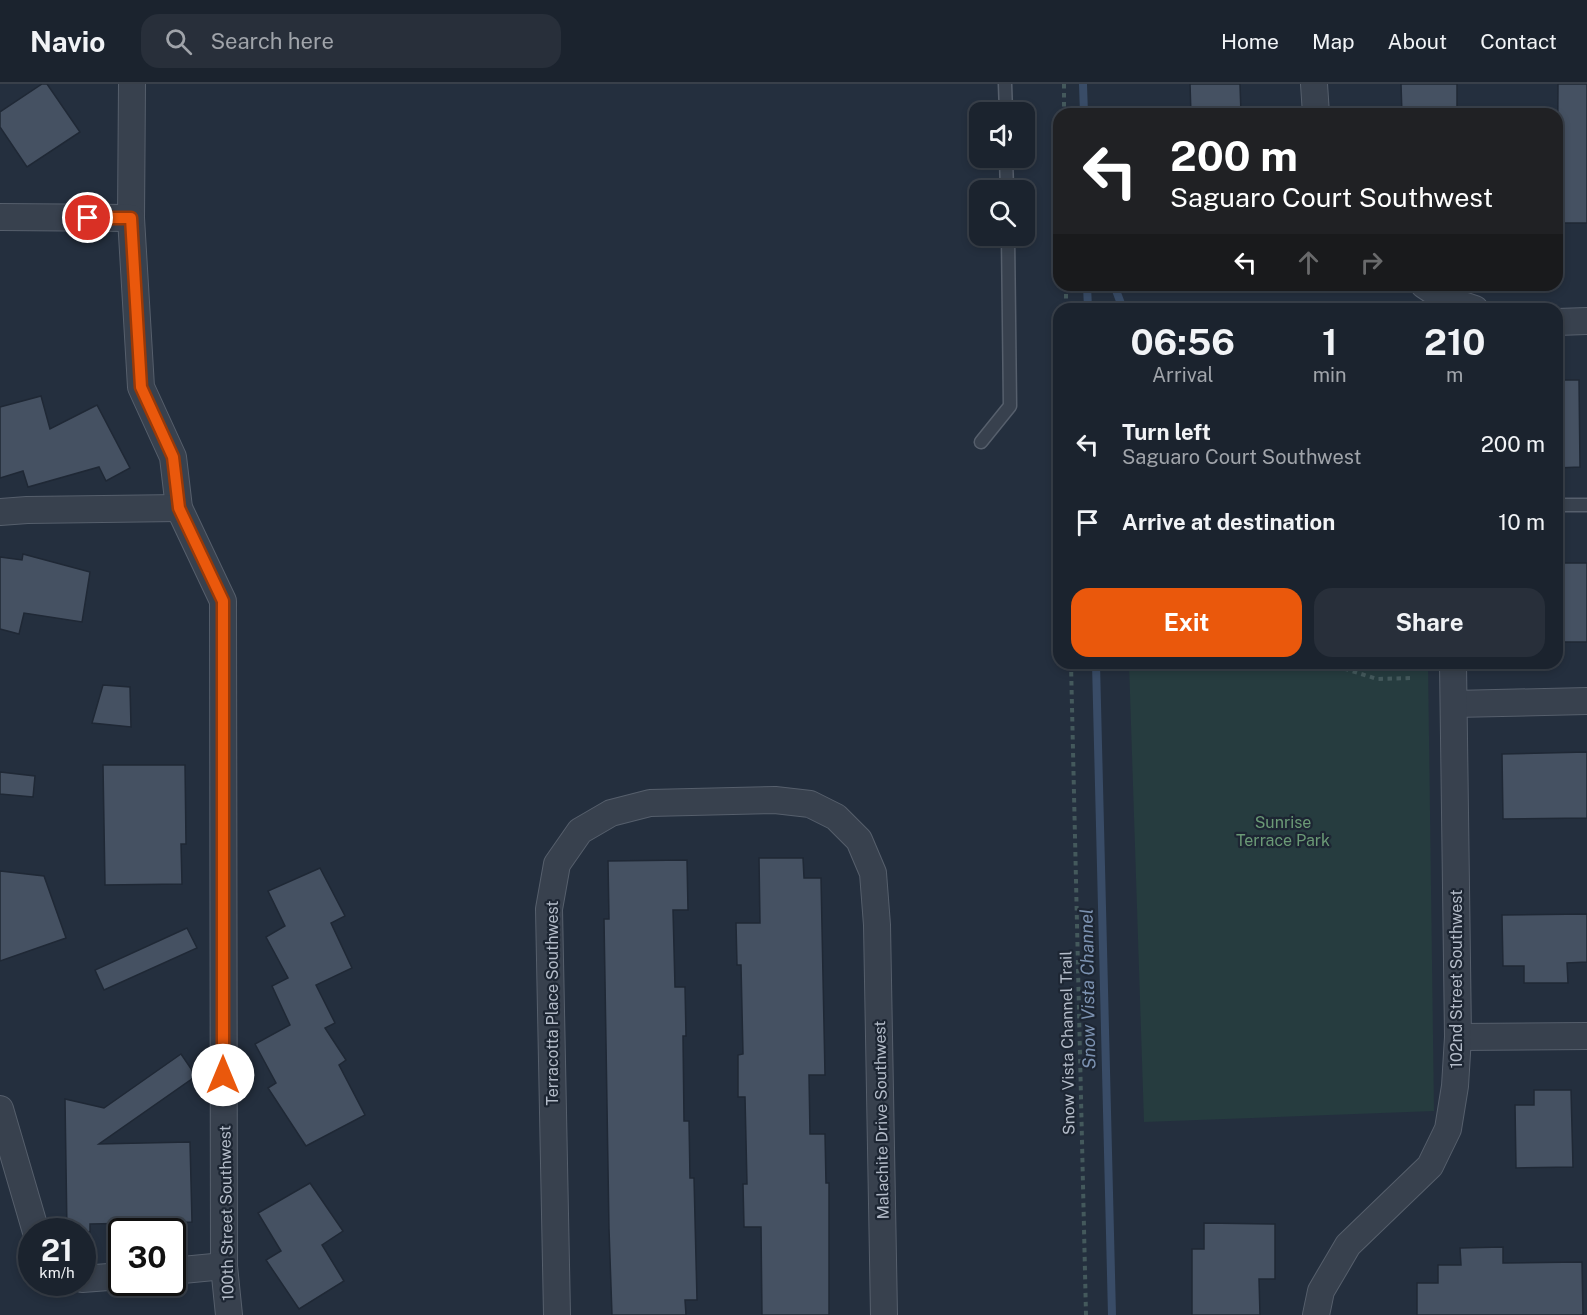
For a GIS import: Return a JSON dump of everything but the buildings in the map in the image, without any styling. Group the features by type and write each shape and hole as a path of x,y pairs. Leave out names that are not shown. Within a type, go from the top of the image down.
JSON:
{"street":[{"name":"100th Street Southwest","path":"132,84 131,218 141,387 173,457 179,508 223,601 224,1266 229,1315"},
{"path":"1314,84 1316,108"},
{"path":"0,217 131,218"},
{"path":"1433,291 1457,303"},
{"path":"1563,322 1587,321"},
{"path":"0,512 179,508"},
{"name":"102nd Street Southwest","path":"1316,1315 1321,1291 1348,1245 1430,1166 1448,1129 1455,1086 1458,1037 1453,669"},
{"path":"1454,704 1587,701"},
{"name":"Terracotta Place Southwest","path":"556,1315 549,909 557,864 580,831 611,813 650,803 775,800 810,804 836,817 860,840 873,873 877,925"},
{"name":"Malachite Drive Southwest","path":"877,925 884,1315"},
{"path":"1458,1037 1587,1036"},
{"path":"0,1108 32,1218"},
{"path":"186,1270 224,1266"}],"lane":[{"path":"1005,84 1006,102"},
{"path":"981,442 1010,406 1008,246"},
{"path":"1563,505 1587,505"}],"path":[{"path":"1064,84 1064,108"},
{"name":"Snow Vista Channel Trail","path":"1071,669 1086,1315"},
{"path":"1346,669 1377,679 1413,678"}],"green space":[{"name":"Sunrise Terrace Park","path":"1129,669 1428,669 1434,1111 1144,1122"}],"waterway":[{"name":"Snow Vista Channel","path":"1083,84 1084,108"},
{"name":"Snow Vista Channel","path":"1087,291 1088,303"},
{"path":"1116,291 1121,303"},
{"name":"Snow Vista Channel","path":"1096,669 1112,1315"}],"route":[{"path":"88,218 131,218 141,387 173,457 179,508 223,601 223,1075"}]}
